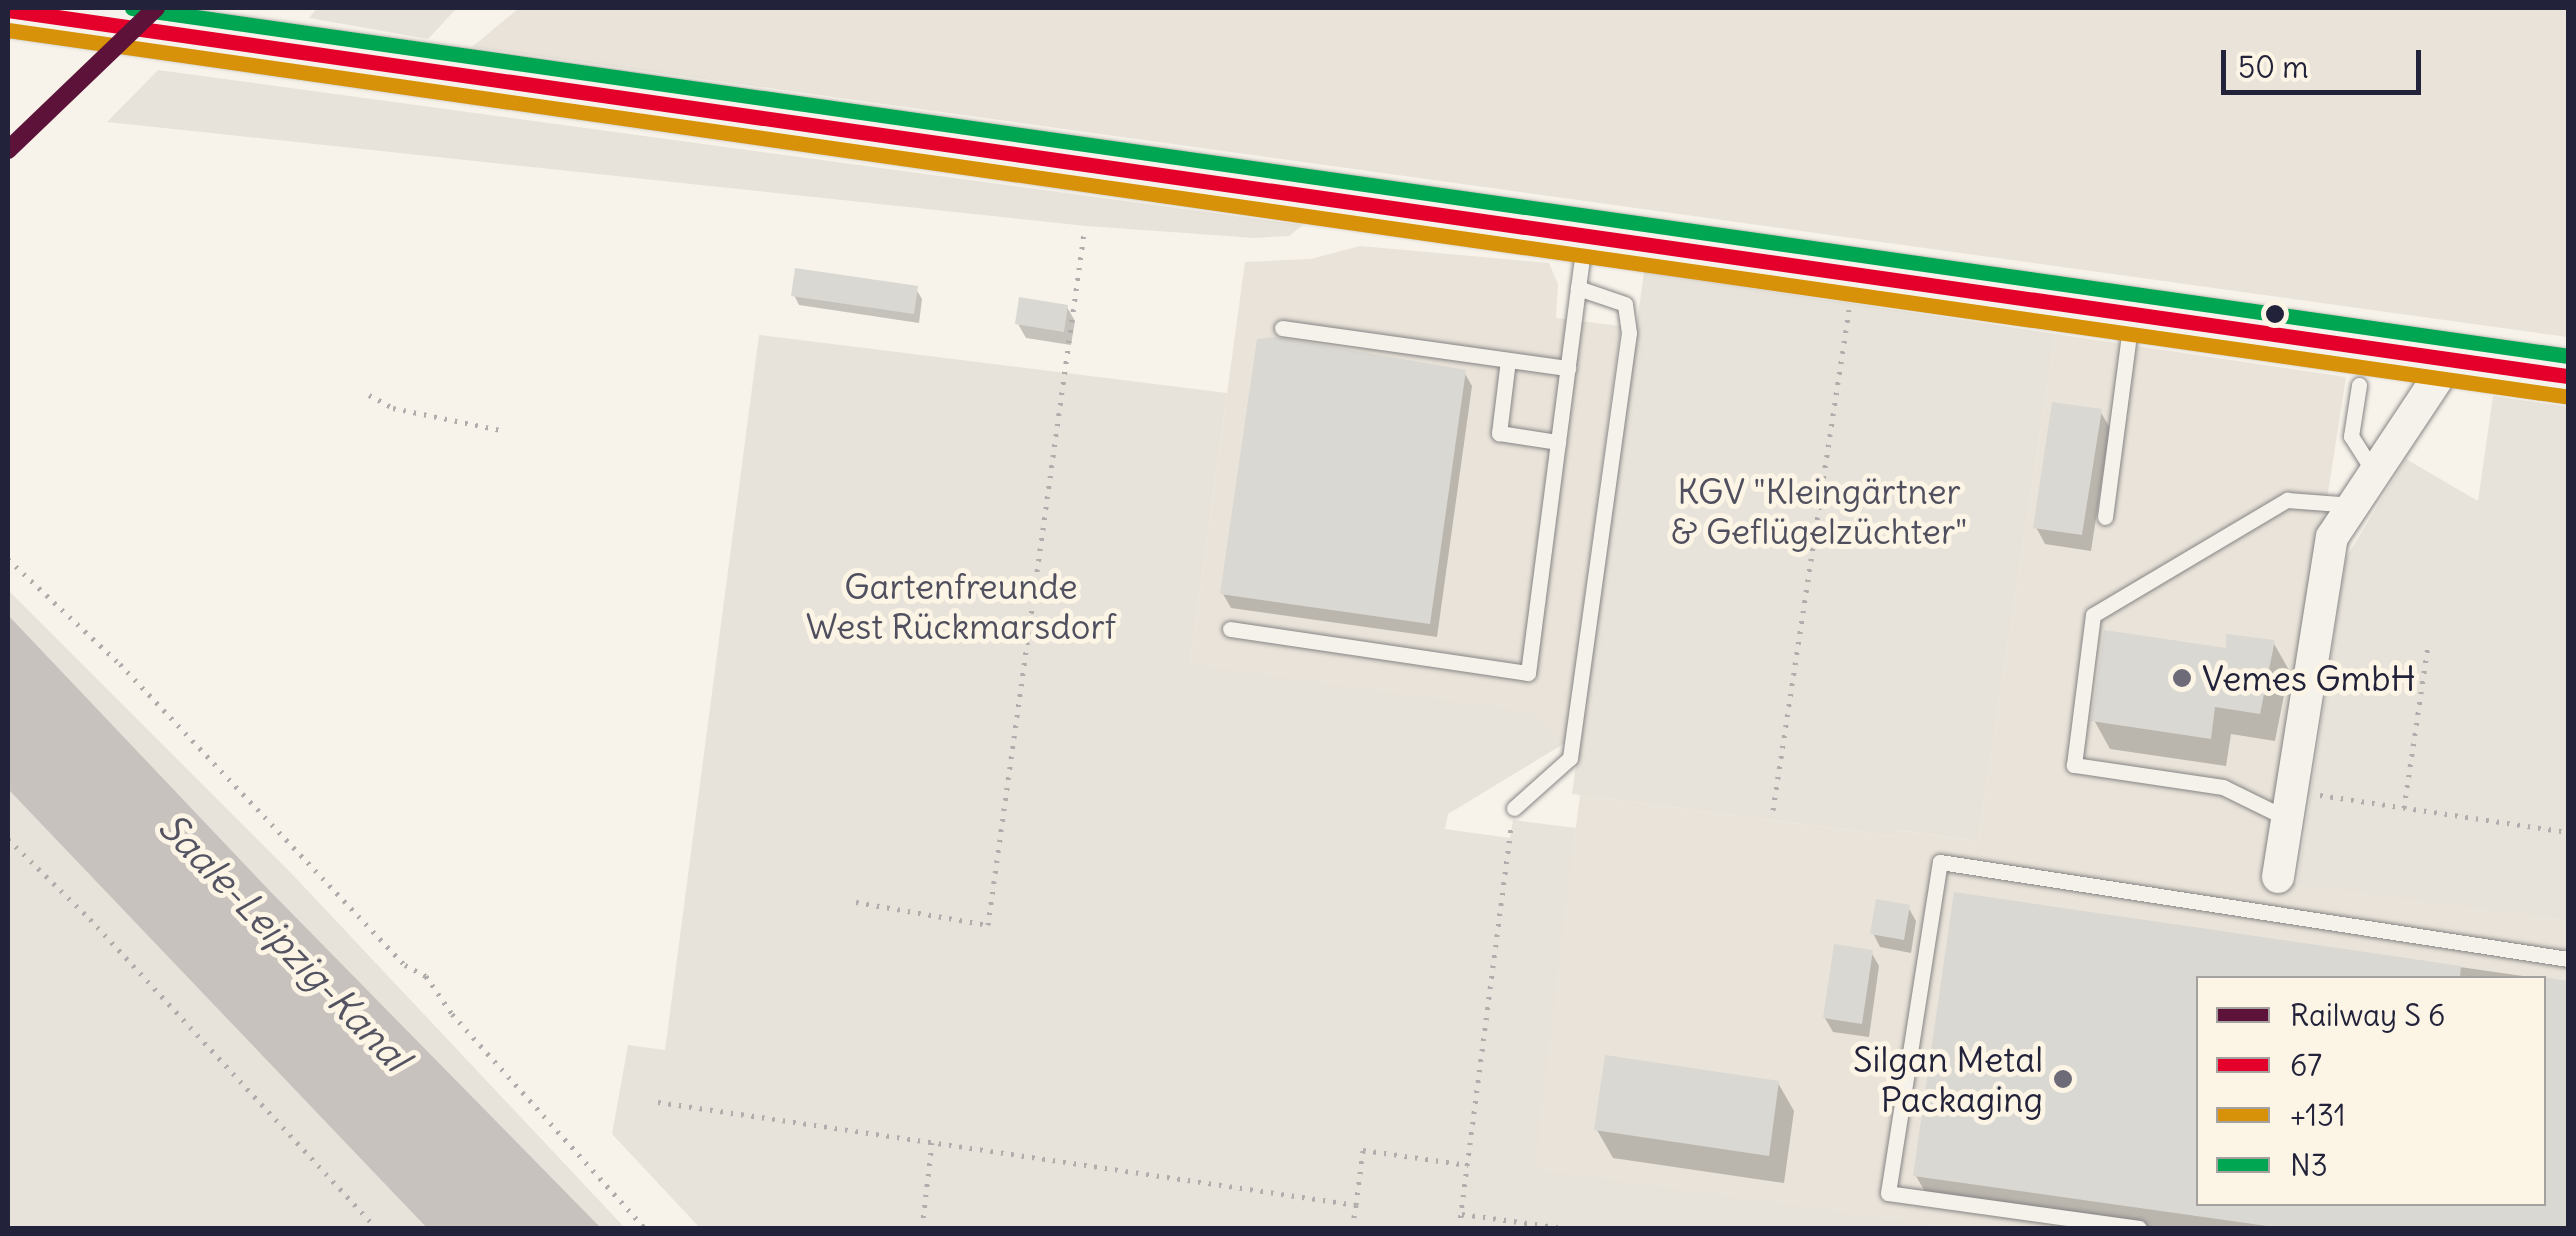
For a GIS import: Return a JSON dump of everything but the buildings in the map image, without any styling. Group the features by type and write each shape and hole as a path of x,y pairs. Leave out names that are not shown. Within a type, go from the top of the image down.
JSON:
{"main road":[{"path":"8,10 2568,376"}],"street":[{"path":"2278,877 2332,538 2451,358"}],"lane":[{"path":"1230,629 1528,673 1585,234"},
{"path":"1514,808 1570,758 1628,333 1626,304 1578,288"},
{"path":"2105,517 2132,311"},
{"path":"1282,328 1568,368"},
{"path":"1508,360 1499,433 1558,442"},
{"path":"2359,384 2350,436 2375,474"},
{"path":"2290,804 2223,787 2074,766 2093,615 2287,500 2354,505"},
{"path":"2139,1228 1888,1193 1940,862 2568,959"}],"path":[{"path":"856,902 988,924 1084,234"},
{"path":"1773,810 1854,273"},
{"path":"369,395 393,408 504,431"},
{"path":"8,558 120,664 405,965 426,976 452,1014 646,1228"},
{"path":"2404,808 2428,646"},
{"path":"2290,804 2404,808 2568,832"},
{"path":"1459,1228 1514,808"},
{"path":"8,839 90,919 376,1228"},
{"path":"658,1102 1356,1205"},
{"path":"922,1228 932,1143"},
{"path":"1352,1228 1362,1150 1468,1164"},
{"path":"1461,1214 1562,1228"}],"shaded area":[{"path":"519,8 2568,8 2568,337 472,47"},
{"path":"1360,246 1549,263 1558,284 1556,318 1621,326 1565,743 1190,664 1245,262 1311,259"},
{"path":"2055,334 2346,377 2268,879 2568,921 2568,1228 1959,1228 1533,1170 1580,795 1893,836 1894,830 1978,841"}],"green space":[{"path":"317,8 457,8 428,39 309,18"},
{"path":"158,70 1303,225 1289,236 1255,238 1086,226 107,122"},
{"name":"KGV \"Kleingärtner & Geflügelzüchter\"","path":"1644,272 2055,334 1978,841 1895,830 1893,836 1572,794"},
{"name":"Gartenfreunde West Rückmarsdorf","path":"759,335 1227,393 1190,664 1531,712 1565,743 1448,814 1445,829 1510,838 1513,820 1576,828 1534,1169 1959,1228 700,1228 612,1134 628,1045 665,1050"},
{"path":"2493,396 2568,407 2568,921 2297,884 2346,558 2406,459 2478,501"},
{"path":"8,590 292,874 625,1228 601,1228 270,891 8,615"},
{"path":"8,789 185,971 427,1228 8,1228"}],"water":[{"name":"Saale-Leipzig-Kanal","path":"8,615 270,891 601,1228 427,1228 8,789"}],"transit line":[{"name":"N3","path":"132,8 2568,356"},
{"path":"8,150 156,8"},
{"name":"67","path":"8,10 2568,376"},
{"name":"+131","path":"8,30 2565,396"}],"place":[{"name":"Vemes GmbH","path":"2182,678"},
{"name":"Silgan Metal Packaging","path":"2063,1079"}]}
